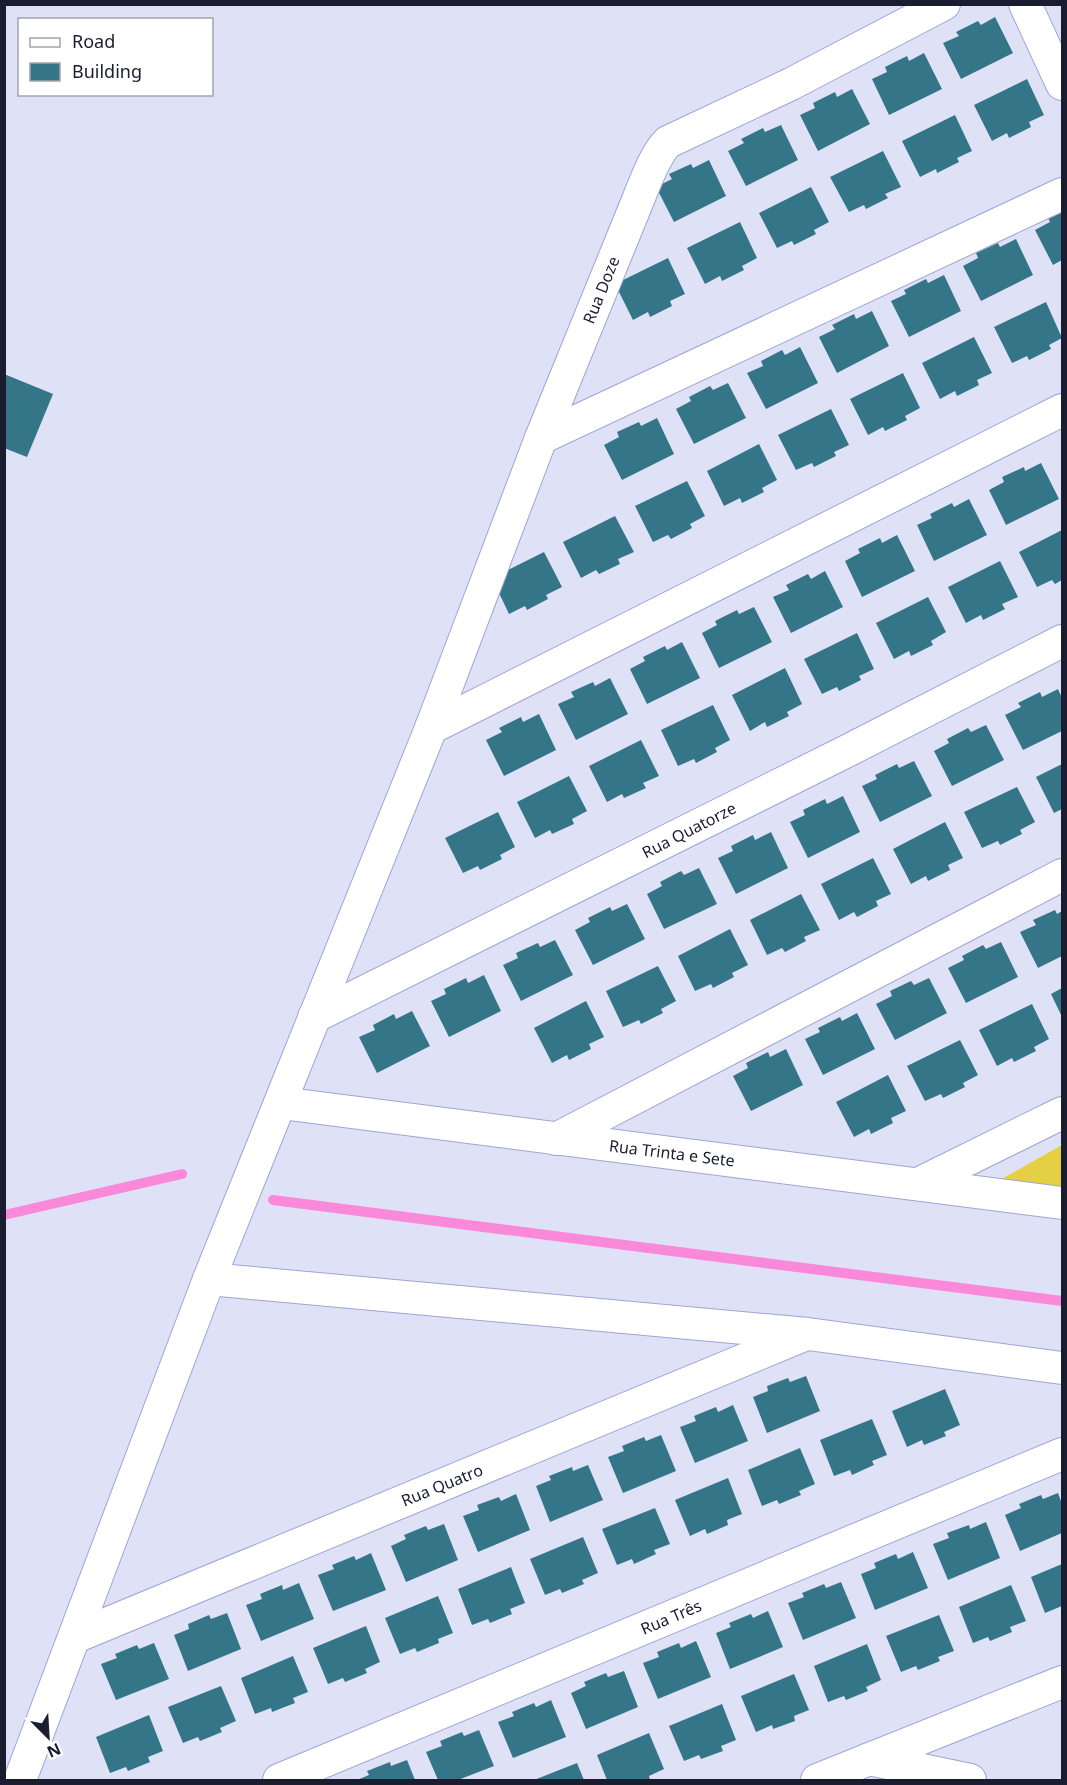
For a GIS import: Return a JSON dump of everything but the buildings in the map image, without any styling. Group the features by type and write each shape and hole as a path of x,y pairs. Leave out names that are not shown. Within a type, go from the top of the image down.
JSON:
{"street":[{"name":"Rua Doze","path":"20,1780 209,1279 432,728 541,438 638,200 664,146 791,84 944,4"},
{"path":"1025,4 1062,84"},
{"path":"541,438 1062,194"},
{"path":"432,728 1062,410"},
{"name":"Rua Quatorze","path":"314,1017 838,756 1062,641"},
{"path":"556,1139 1062,875"},
{"name":"Rua Trinta e Sete","path":"281,1103 1062,1203"},
{"path":"918,1184 1062,1113"},
{"path":"209,1279 808,1334 1062,1368"},
{"name":"Rua Quatro","path":"75,1637 808,1334"},
{"name":"Rua Três","path":"279,1780 1062,1454"},
{"path":"817,1780 1062,1682"},
{"path":"869,1760 970,1780"}],"shaded area":[{"path":"1062,1145 1062,1186 998,1181"}],"waterway":[{"path":"4,1215 182,1174"},
{"path":"273,1200 1062,1301"}]}
